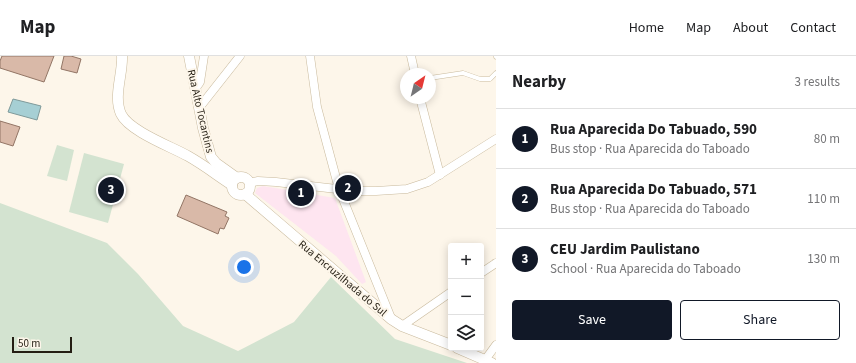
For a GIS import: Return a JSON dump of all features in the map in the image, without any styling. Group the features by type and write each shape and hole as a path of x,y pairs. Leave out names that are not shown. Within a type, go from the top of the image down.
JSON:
{"street":[{"path":"122,56 118,103 121,114 125,120 149,136 235,182"},
{"name":"Rua Alto Tocantins","path":"189,56 194,88 211,157 235,182"},
{"path":"194,88 200,82 204,56"},
{"path":"199,108 240,56"},
{"path":"310,56 317,107 339,190 391,319"},
{"path":"411,56 414,68"},
{"path":"422,104 440,175"},
{"path":"249,183 258,181 276,182 339,190 376,192 407,189 428,182 496,139"},
{"path":"203,166 209,163 211,157"},
{"path":"243,178 249,183 250,188 245,194 242,195 236,193 235,182 243,178"},
{"name":"Rua Encruzilhada do Sul","path":"245,194 391,319 402,326 448,345"},
{"path":"484,271 496,263"},
{"path":"402,326 448,294"},
{"path":"464,351 489,361 496,345"}],"lane":[{"path":"436,77 463,73 480,79 490,79 496,73"}],"shaded area":[{"path":"263,186 335,198 366,282 362,284 336,256 255,193 257,188"}],"green space":[{"path":"57,145 74,150 67,181 47,176"},
{"path":"84,153 124,164 108,223 69,212"},
{"path":"0,203 107,243 138,274 183,326 238,351 294,322 331,277 395,339 467,363 0,363"}],"water":[{"path":"13,99 41,106 37,120 8,112"}],"building":[{"path":"2,56 54,56 44,82 0,68"},
{"path":"64,56 71,56 81,59 77,73 61,69"},
{"path":"0,121 20,127 13,146 0,142"},
{"path":"186,195 227,212 225,216 229,218 224,229 220,228 218,234 177,216"}],"place":[{"name":"Rua Aparecida Do Tabuado, 571","path":"348,188"},
{"name":"CEU Jardim Paulistano","path":"111,190"},
{"name":"Rua Aparecida Do Tabuado, 590","path":"301,193"}]}
